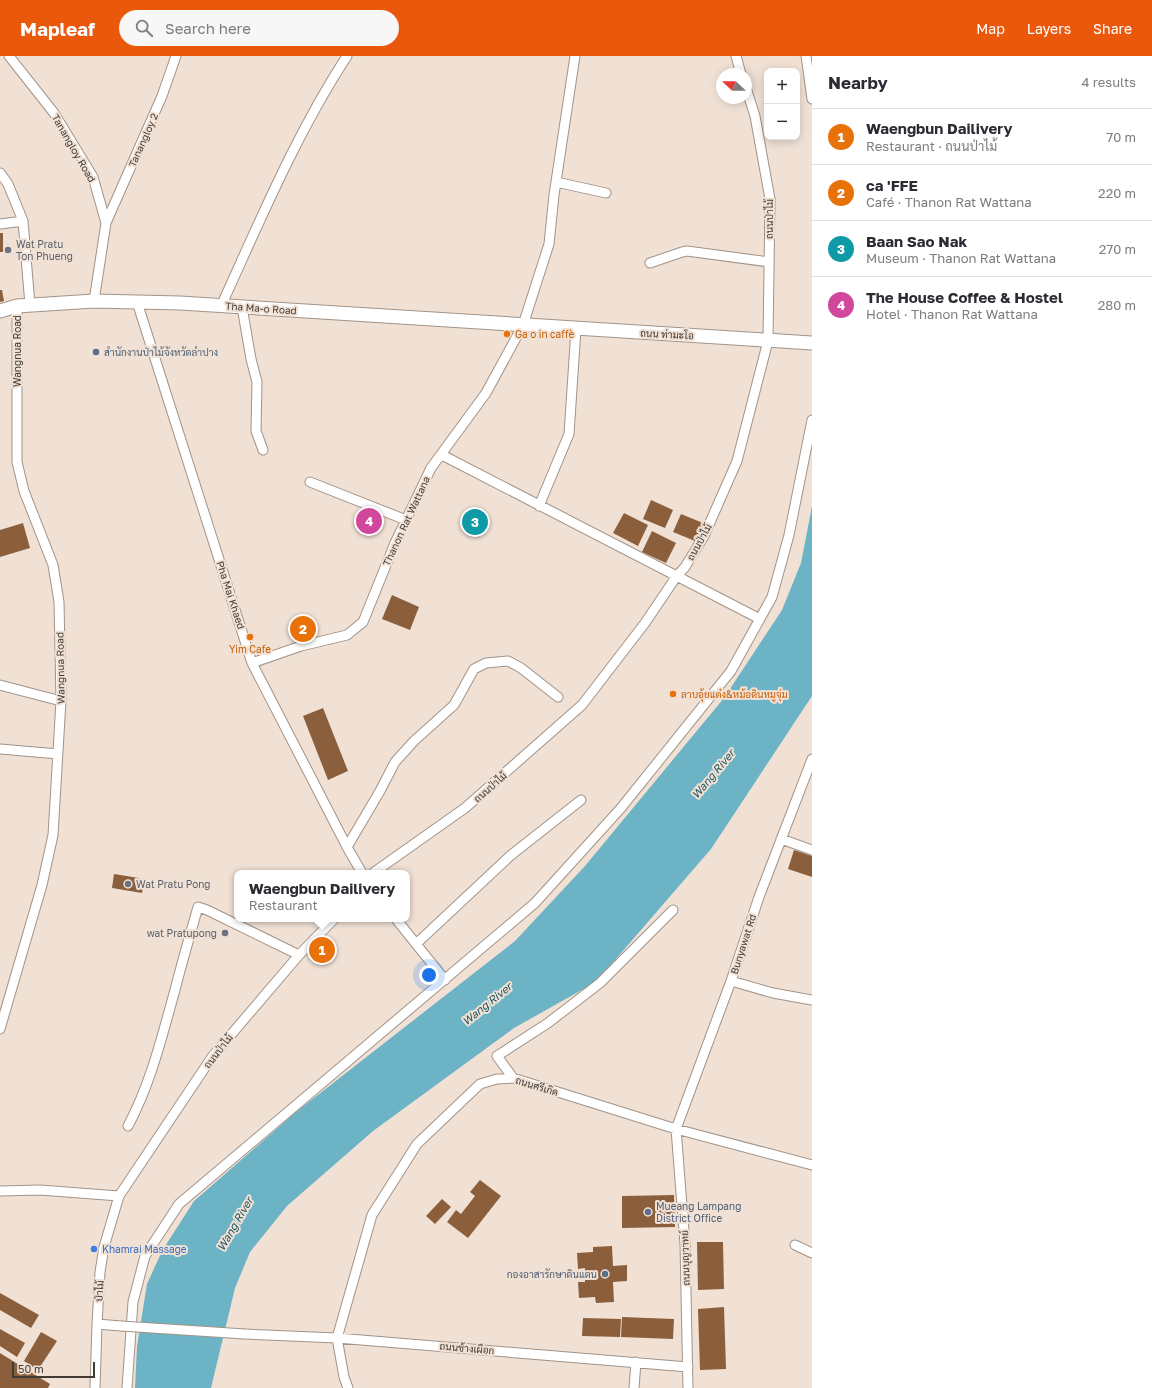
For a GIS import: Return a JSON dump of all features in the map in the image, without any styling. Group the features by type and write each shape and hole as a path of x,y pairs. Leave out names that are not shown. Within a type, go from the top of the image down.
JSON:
{"street":[{"name":"Tanangloy Road","path":"9,56 54,113 93,177 106,223 94,301"},
{"name":"Tanangloy 2","path":"106,223 162,96 176,56"},
{"path":"221,306 285,166 336,73 347,56"},
{"name":"Thanon Rat Wattana","path":"252,662 301,646 347,635 363,622 395,543 431,468 442,456 486,393 523,325 548,244 575,56"},
{"path":"736,56 740,68"},
{"path":"806,56 812,99"},
{"name":"ถนนป่าไม้","path":"377,870 465,808 582,705 645,622 676,577 685,567 704,536 737,461 768,341 770,199 755,116 751,104"},
{"path":"0,173 8,184 23,221 30,305"},
{"path":"556,182 606,193"},
{"path":"0,224 23,221"},
{"path":"650,263 687,251 769,262"},
{"name":"Tha Ma-o Road","path":"0,310 17,306 94,301 137,302 242,307 523,325"},
{"name":"Pha Mai Khaed","path":"137,302 252,662 360,870"},
{"name":"Wangnua Road","path":"0,1029 42,885 53,835 61,701 59,602 53,565 24,491 17,462 17,306"},
{"path":"242,307 251,360 257,382 256,431 263,450"},
{"name":"ถนน ท่ามะโอ","path":"523,325 810,343"},
{"path":"539,506 569,434 576,329"},
{"path":"128,1388 133,1302 145,1256 179,1204 535,903 621,808 731,671 772,597 789,535 812,420"},
{"path":"442,456 760,619"},
{"path":"310,482 406,520"},
{"path":"347,847 395,762 414,741 454,705 474,669 486,663 508,661 522,668 558,697"},
{"path":"0,684 61,701"},
{"path":"0,749 58,754"},
{"name":"Bunyawat Rd","path":"676,1129 731,981 759,897 781,839 809,775 812,759"},
{"path":"416,944 510,856 581,800"},
{"path":"781,839 812,850"},
{"path":"128,1126 138,1108 156,1060 198,907 298,955"},
{"path":"513,1078 497,1056 548,1023 600,983 673,910"},
{"name":"ถนนป่าไม้","path":"119,1196 212,1057 298,955 331,922"},
{"path":"398,922 445,980"},
{"path":"731,981 812,1000"},
{"name":"ถนนศรีเกิด","path":"337,1338 372,1215 417,1144 480,1084 497,1079 513,1078 676,1129 812,1165"},
{"name":"ถนนบุญวาทย์","path":"676,1129 685,1244 688,1388"},
{"path":"0,1191 40,1190 119,1196"},
{"name":"ป่าไม้","path":"95,1388 100,1272 104,1247 119,1196"},
{"path":"796,1245 812,1253"},
{"name":"ถนนช้างเผือก","path":"97,1324 245,1334 337,1338 688,1366"},
{"path":"337,1338 344,1377 348,1388"},
{"path":"634,1388 636,1362"}],"water":[{"name":"Wang River","path":"812,506 812,696 711,849 596,982 514,1028 373,1131 287,1206 250,1252 235,1288 211,1388 135,1388 137,1346 147,1284 162,1251 194,1201 296,1112 515,941 585,866 724,698 782,610 801,563"}],"building":[{"path":"0,233 3,233 3,252 0,252"},
{"path":"0,290 2,290 4,301 0,302"},
{"path":"651,500 673,510 665,528 643,519"},
{"path":"624,513 648,525 638,546 613,533"},
{"path":"681,514 703,523 695,541 673,532"},
{"path":"23,523 30,548 0,557 0,530"},
{"path":"652,531 676,543 666,563 642,552"},
{"path":"392,595 419,607 410,630 382,619"},
{"path":"323,708 348,771 328,780 303,716"},
{"path":"794,850 812,856 812,877 788,869"},
{"path":"114,874 145,879 142,893 112,888"},
{"path":"480,1180 501,1196 468,1238 447,1222 456,1210 461,1214 475,1196 470,1192"},
{"name":"Mueang Lampang District Office","path":"674,1195 675,1227 622,1228 622,1196"},
{"path":"442,1199 451,1207 435,1224 426,1216"},
{"path":"697,1242 723,1242 724,1289 698,1290"},
{"path":"612,1246 613,1266 627,1265 627,1281 613,1282 614,1302 596,1303 595,1297 579,1298 578,1282 585,1282 585,1268 578,1269 577,1253 593,1252 593,1247"},
{"path":"0,1293 39,1315 31,1328 0,1310"},
{"path":"724,1307 726,1369 700,1370 698,1309"},
{"path":"622,1317 674,1319 673,1339 621,1337"},
{"path":"583,1318 621,1319 620,1337 582,1336"},
{"path":"0,1329 25,1343 17,1357 0,1346"},
{"path":"41,1332 57,1341 38,1370 24,1361"},
{"path":"0,1353 50,1384 48,1388 0,1388"}],"place":[{"name":"Wat Pratu Ton Phueng","path":"8,250"},
{"name":"Ga o in caffè","path":"507,334"},
{"name":"สำนักงานป่าไม้จังหวัดลำปาง","path":"96,352"},
{"name":"The House Coffee & Hostel","path":"369,521"},
{"name":"Baan Sao Nak","path":"475,522"},
{"name":"ca 'FFE","path":"303,629"},
{"name":"Yim Cafe","path":"250,637"},
{"name":"ลาบอุ้ยแต๋ง&หม้อดินหมูจุ่ม","path":"673,694"},
{"name":"Wat Pratu Pong","path":"128,884"},
{"name":"wat Pratupong","path":"225,933"},
{"name":"Waengbun Dailivery","path":"322,950"},
{"name":"Mueang Lampang District Office","path":"648,1212"},
{"name":"Khamrai Massage","path":"94,1249"},
{"name":"กองอาสารักษาดินแดน","path":"605,1274"}]}
